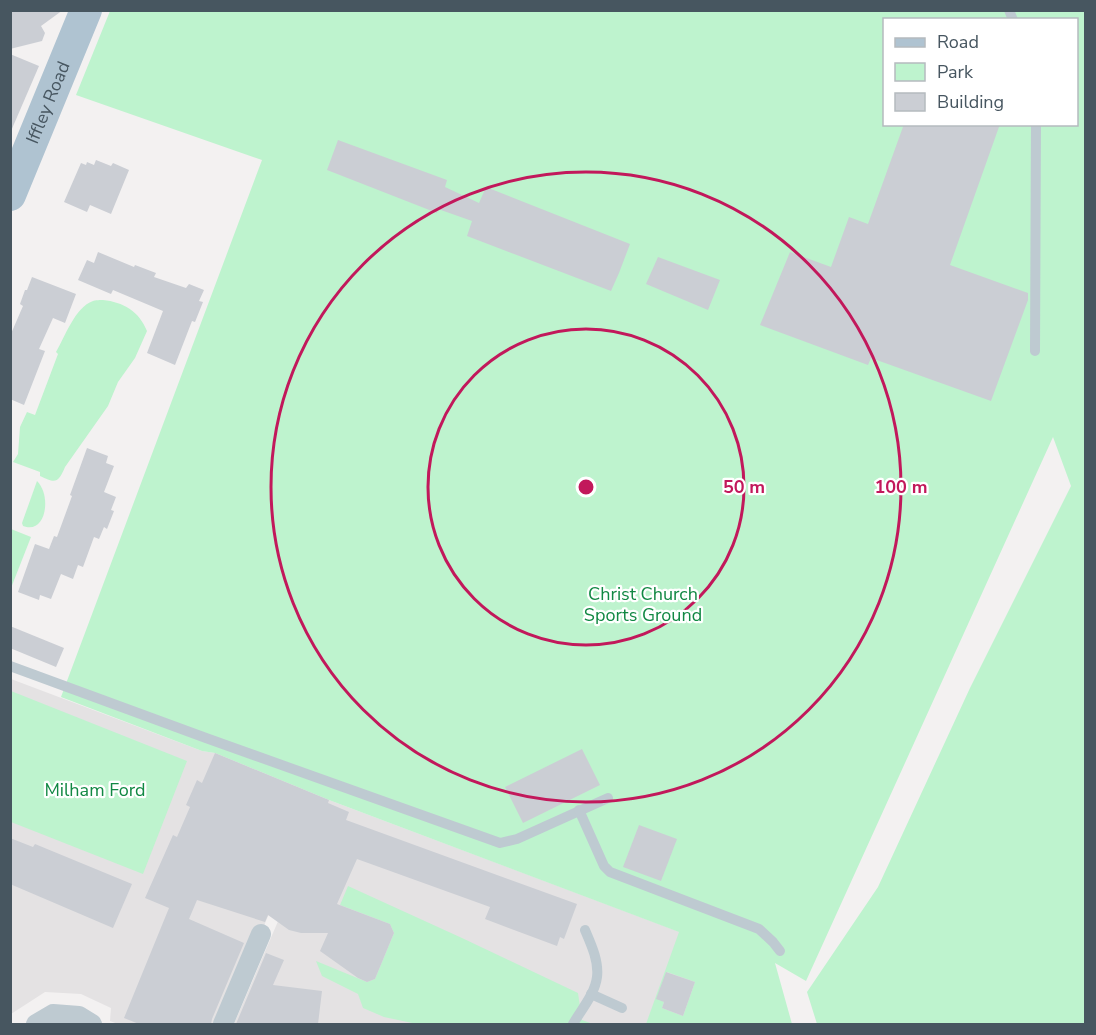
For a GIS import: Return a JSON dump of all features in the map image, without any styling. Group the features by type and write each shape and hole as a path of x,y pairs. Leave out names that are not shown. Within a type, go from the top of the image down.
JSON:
{"main road":[{"name":"Iffley Road","path":"14,176 86,10"}],"street":[{"path":"223,1024 261,934"},
{"path":"36,1024 53,1014 79,1016 92,1024"}],"lane":[{"path":"1035,351 1036,126"},
{"path":"10,666 500,843 517,839 608,798"},
{"path":"579,810 604,866 610,872 759,929 780,951"},
{"path":"573,1024 591,994 597,977 594,951 585,930"},
{"path":"591,994 622,1008"}],"shaded area":[{"path":"11,679 202,751 215,753 329,800 680,932 792,1024 234,1024 279,919 269,914 221,1024 118,1024 110,1021 111,1008 81,994 45,992 11,1014"}],"green space":[{"name":"Christ Church Sports Ground","path":"110,11 1085,11 1085,1024 817,1024 807,992 878,887 970,688 1071,486 1053,437 806,981 775,963 792,1024 646,1024 679,932 329,800 215,753 202,751 61,697 262,160 76,95","holes":["667,972 695,982 683,1016 662,1008 664,1002 657,998"]},
{"path":"103,300 124,305 130,309 140,318 147,331 135,358 118,382 108,406 60,477 53,481 49,480 40,476 40,472 13,462 18,454 20,427 27,412 35,415 58,354 56,352 71,323 87,304"},
{"path":"37,481 44,496 44,512 37,525 23,526 22,523"},
{"path":"11,529 31,537 11,588"},
{"name":"Milham Ford","path":"11,691 187,761 143,874 11,822"},
{"path":"348,886 578,993 582,1020 593,1024 417,1024 384,1017 363,1008 358,994 322,976 316,961 367,982 375,979 394,933 390,924 340,905"}],"building":[{"path":"10,10 63,10 41,26 45,33 42,41 10,49"},
{"path":"10,54 39,66 11,131 10,131"},
{"path":"903,126 999,126 950,265 1028,293 1028,300 991,401 871,358 868,365 760,325 790,252 831,267 849,217 868,224"},
{"path":"338,140 447,180 445,187 479,203 486,187 630,244 611,291 467,236 472,221 438,209 437,213 327,170"},
{"path":"96,160 111,166 113,163 129,170 111,214 90,205 87,212 64,202 81,163 86,165 87,162 94,165"},
{"path":"98,252 134,267 135,265 156,273 154,277 186,288 189,284 204,290 199,301 203,302 195,322 192,321 175,365 147,353 163,311 113,290 111,294 78,280 87,260 94,263"},
{"path":"658,257 720,280 708,310 646,284"},
{"path":"32,277 76,294 65,323 53,318 39,349 45,351 24,405 10,399 10,336 23,306 20,304 25,290"},
{"path":"87,448 108,456 106,463 114,466 104,492 116,497 111,510 114,511 107,529 104,527 99,539 94,537 83,567 78,565 73,579 61,574 51,599 40,595 39,600 18,592 35,544 49,549 54,536 57,537"},
{"path":"10,626 64,648 56,667 10,648"},
{"path":"582,749 600,785 523,823 505,787"},
{"path":"215,753 329,800 328,803 349,812 346,820 577,904 564,939 560,937 557,946 485,919 490,907 357,859 337,904 390,924 394,933 375,979 367,982 358,978 320,951 328,933 301,933 289,930 268,915 265,922 197,900 189,919 244,943 211,1024 139,1024 124,1018 169,908 145,898 173,835 177,837 190,807 186,805 197,780 202,783"},
{"path":"639,825 677,839 661,881 623,867"},
{"path":"10,838 33,847 35,844 132,884 113,928 10,884"},
{"path":"266,953 284,960 273,985 322,991 318,1024 236,1024"},
{"path":"666,972 695,982 683,1016 662,1008 664,1002 656,999"}]}
